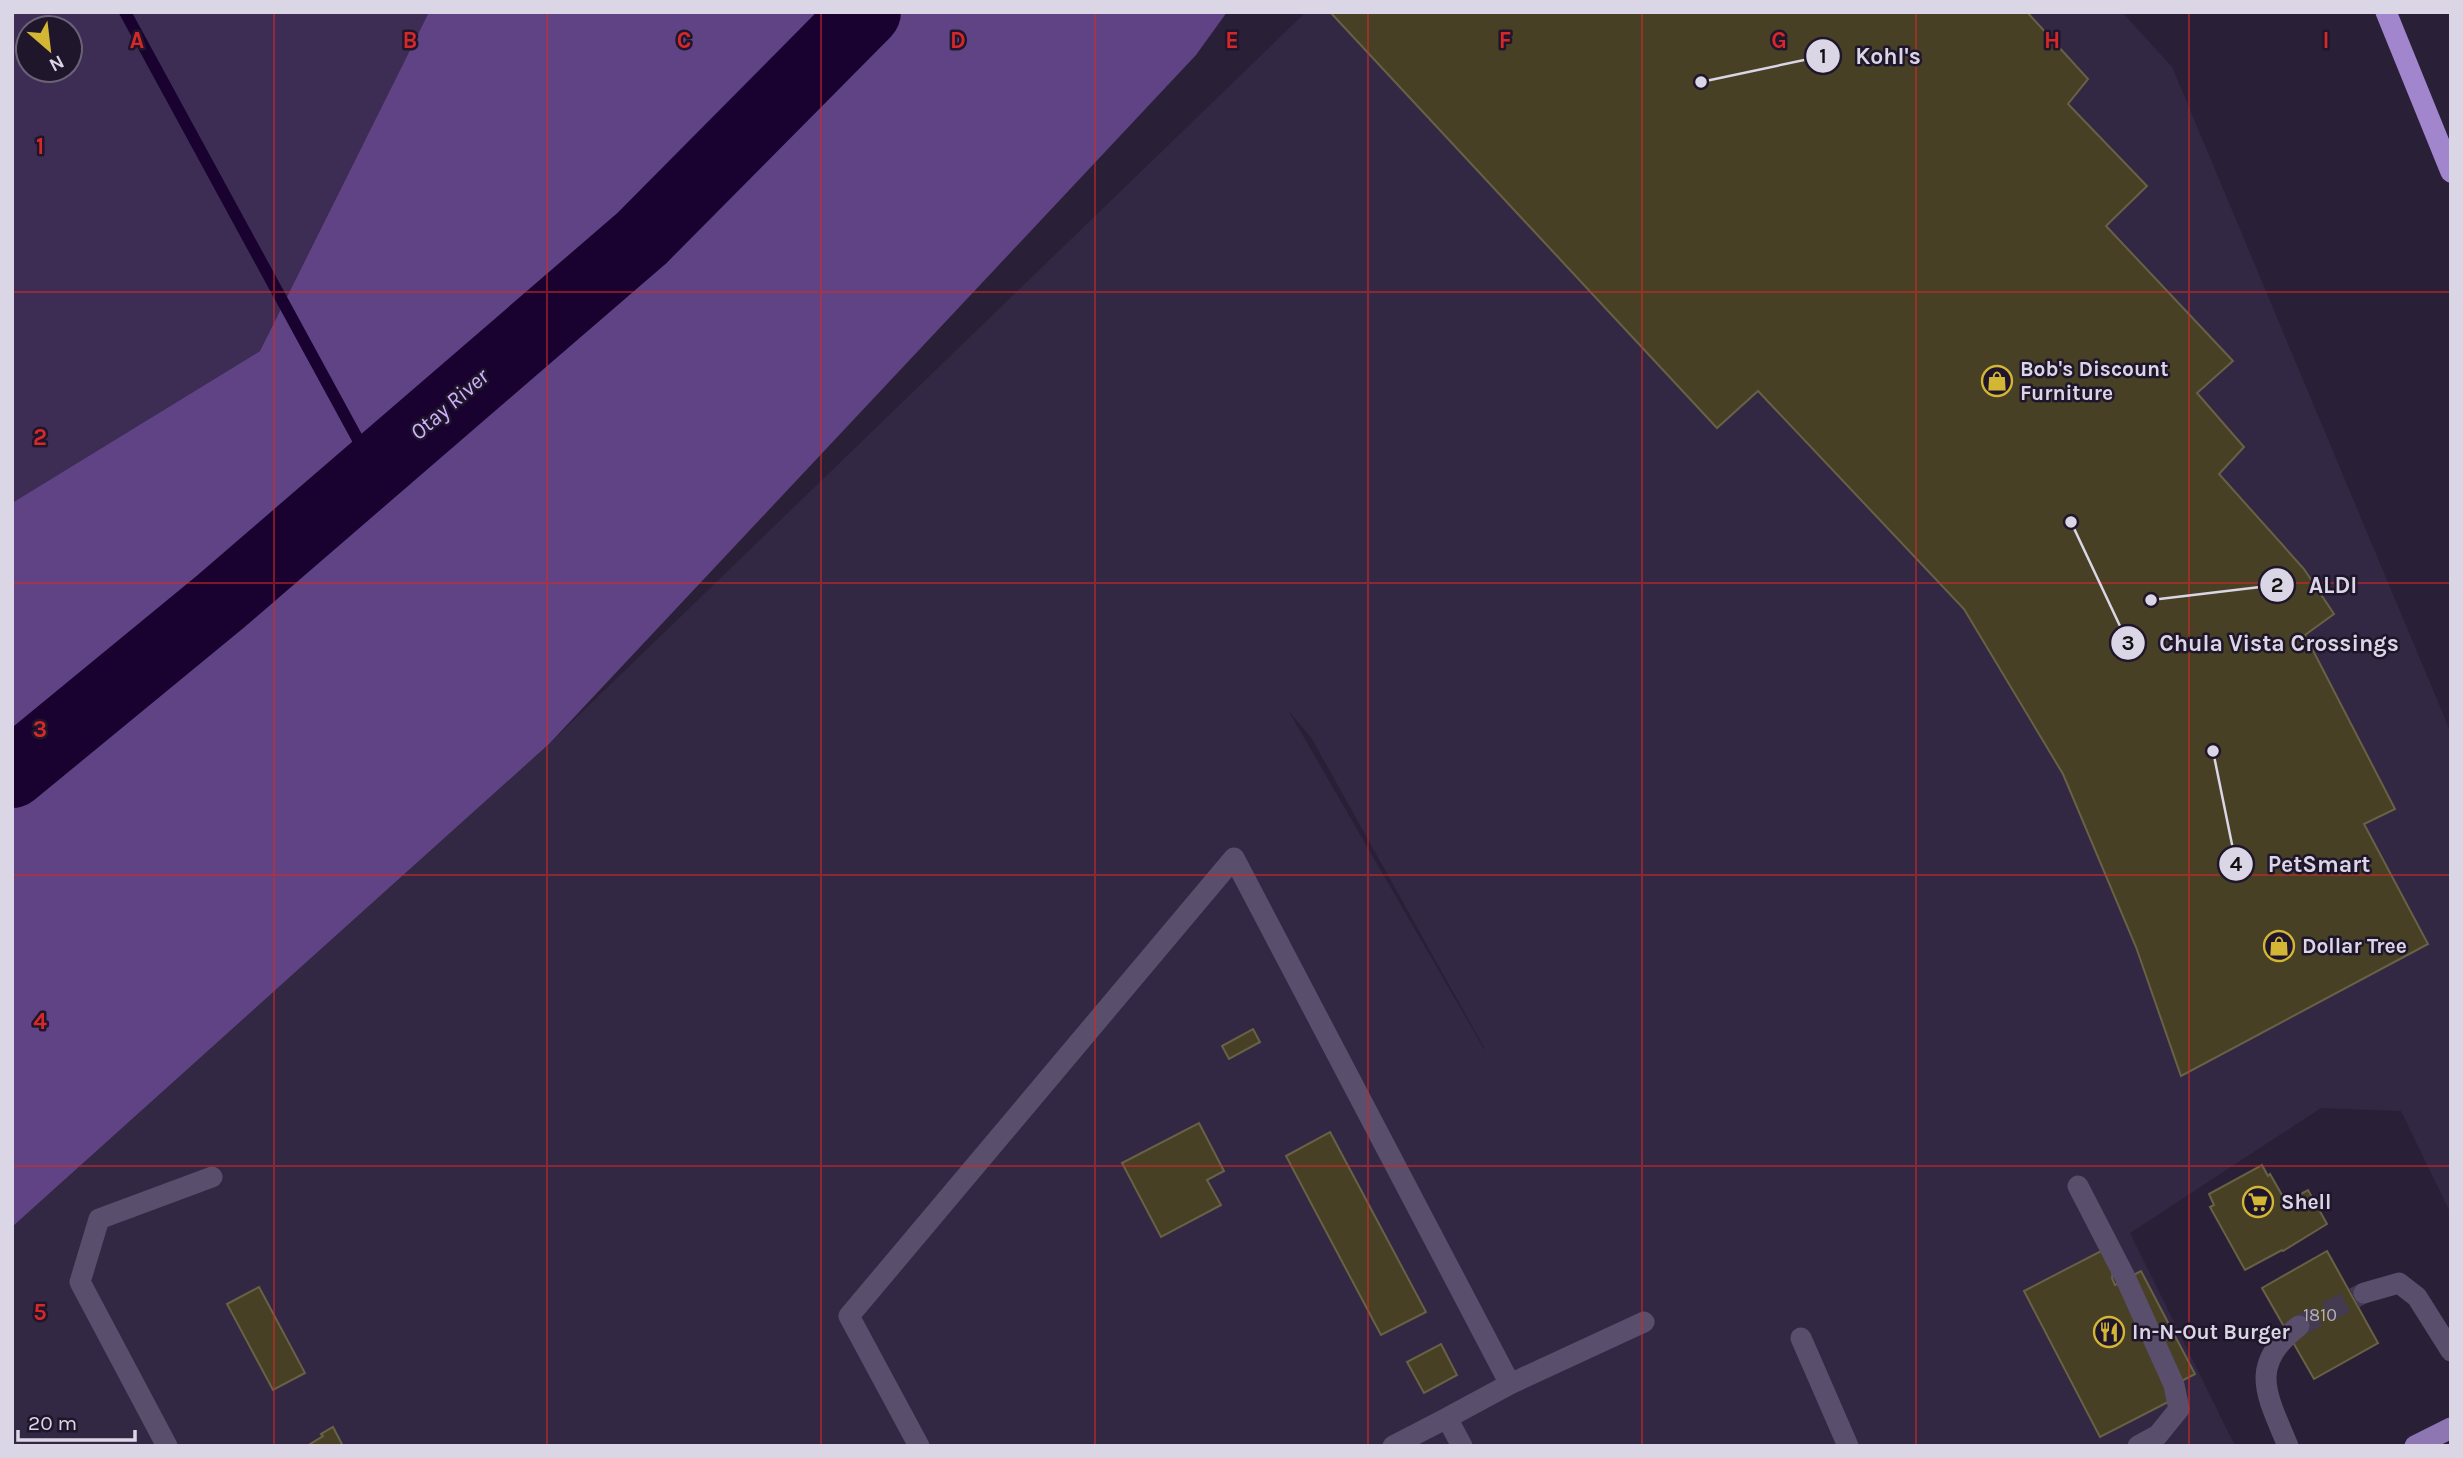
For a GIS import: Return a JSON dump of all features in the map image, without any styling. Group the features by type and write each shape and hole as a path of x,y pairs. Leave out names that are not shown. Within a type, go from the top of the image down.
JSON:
{"highway":[{"path":"2386,12 2451,172"}],"main road":[{"path":"2415,1446 2451,1428"}],"lane":[{"path":"919,1446 849,1316 1234,858 1510,1384"},
{"path":"167,1446 80,1282 99,1219 212,1177"},
{"path":"2078,1186 2126,1279 2174,1385 2179,1409 2158,1435 2138,1446"},
{"path":"2364,1293 2399,1283 2417,1297 2451,1351"},
{"path":"1392,1446 1510,1384 1644,1322"},
{"path":"2288,1446 2267,1396 2267,1363 2280,1340 2299,1326"},
{"path":"1801,1338 1848,1446"},
{"path":"1447,1418 1462,1446"}],"path":[{"path":"12,13 18,12"}],"shaded area":[{"path":"12,12 429,12 260,351 12,503"},
{"path":"429,12 1227,12 1196,55 549,744 12,1227 12,503 260,351"},
{"path":"1306,12 2122,12 2172,67 2451,733 2451,1214 2401,1111 2321,1108 2130,1233 2235,1446 12,1446 12,1227 549,744","holes":["1288,710 1312,739 1485,1049"]}],"building":[{"path":"1330,12 2027,12 2088,79 2068,104 2147,186 2106,226 2233,361 2197,393 2244,447 2219,474 2304,569 2334,614 2305,635 2395,809 2364,824 2428,944 2181,1076 2136,947 2063,774 1964,609 1758,391 1717,428"},
{"path":"1253,1029 1260,1042 1229,1059 1222,1046"},
{"path":"1199,1123 1224,1171 1207,1180 1221,1205 1161,1237 1122,1163"},
{"path":"1330,1132 1426,1312 1381,1335 1286,1156"},
{"path":"2262,1165 2286,1202 2308,1190 2327,1224 2245,1270 2210,1207 2214,1205 2209,1194"},
{"name":"In-N-Out Burger","path":"2103,1250 2113,1270 2115,1285 2141,1271 2195,1374 2166,1389 2172,1400 2100,1437 2024,1291"},
{"path":"2327,1251 2378,1343 2314,1379 2262,1288"},
{"path":"259,1287 305,1373 273,1390 227,1304"},
{"path":"1441,1344 1457,1375 1424,1393 1407,1362"},
{"path":"333,1427 343,1446 307,1446 323,1436 321,1434"}],"waterway":[{"path":"125,12 374,469"},
{"name":"Otay River","path":"12,773 220,602 642,238 866,12"}],"tunnel":[{"path":"2299,1326 2364,1293"}],"place":[{"name":"Kohl's","path":"1701,82"},
{"name":"Bob's Discount Furniture","path":"1997,381"},
{"name":"Chula Vista Crossings","path":"2071,522"},
{"name":"ALDI","path":"2151,600"},
{"name":"PetSmart","path":"2213,751"},
{"name":"Dollar Tree","path":"2279,946"},
{"name":"Shell","path":"2258,1202"},
{"name":"In-N-Out Burger","path":"2109,1332"}]}
